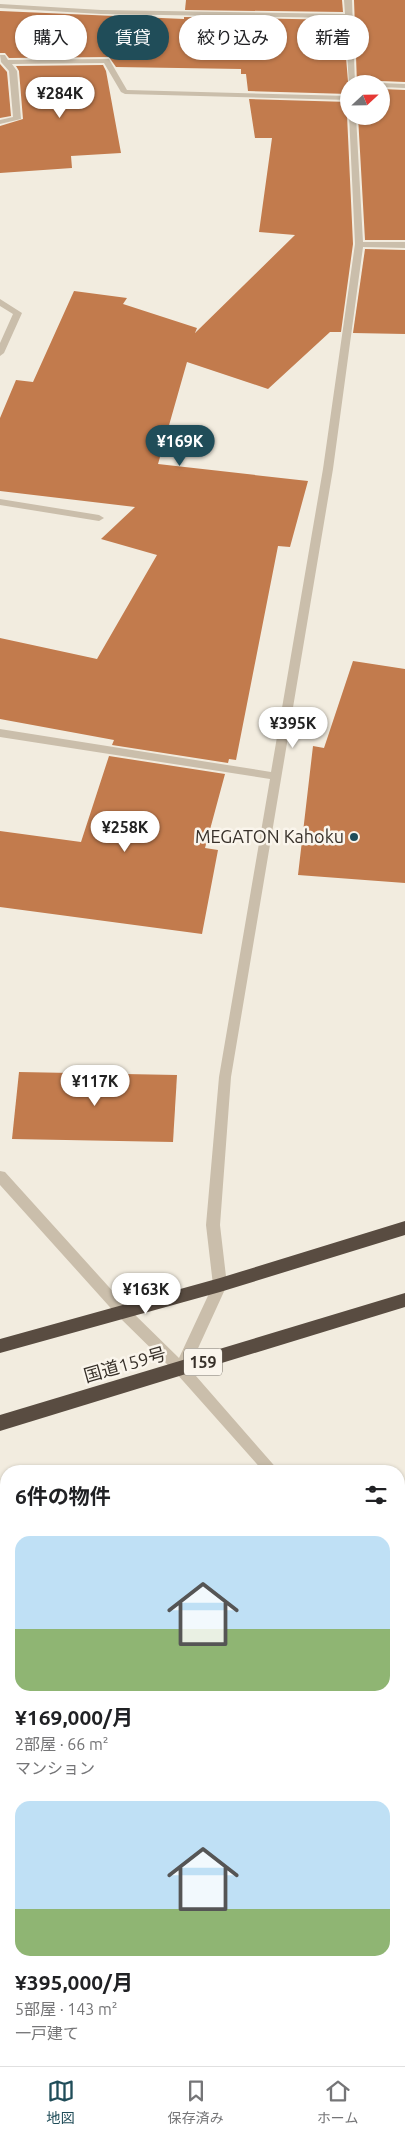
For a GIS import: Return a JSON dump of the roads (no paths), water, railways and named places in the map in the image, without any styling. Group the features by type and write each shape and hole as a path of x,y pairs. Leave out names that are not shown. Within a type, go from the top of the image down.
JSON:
{"highway":[{"path":"0,1346 220,1284 405,1228"},
{"name":"国道159号","path":"0,1423 405,1300"}],"street":[{"path":"348,0 348,15"},
{"path":"0,6 101,12 297,15"},
{"path":"3,59 106,61 125,92 340,98"},
{"path":"0,122 17,119 13,71 3,59"},
{"path":"350,60 351,75"},
{"path":"390,85 405,86"},
{"path":"181,1369 220,1284 214,1225 225,1077 328,469 359,244 352,125"},
{"path":"359,244 405,245"},
{"path":"0,302 18,312 0,354"},
{"path":"0,502 100,518"},
{"path":"0,732 276,776"},
{"path":"0,1176 122,1312 181,1369 267,1465"}],"place":[{"name":"MEGATON Kahoku","path":"354,837"}]}
